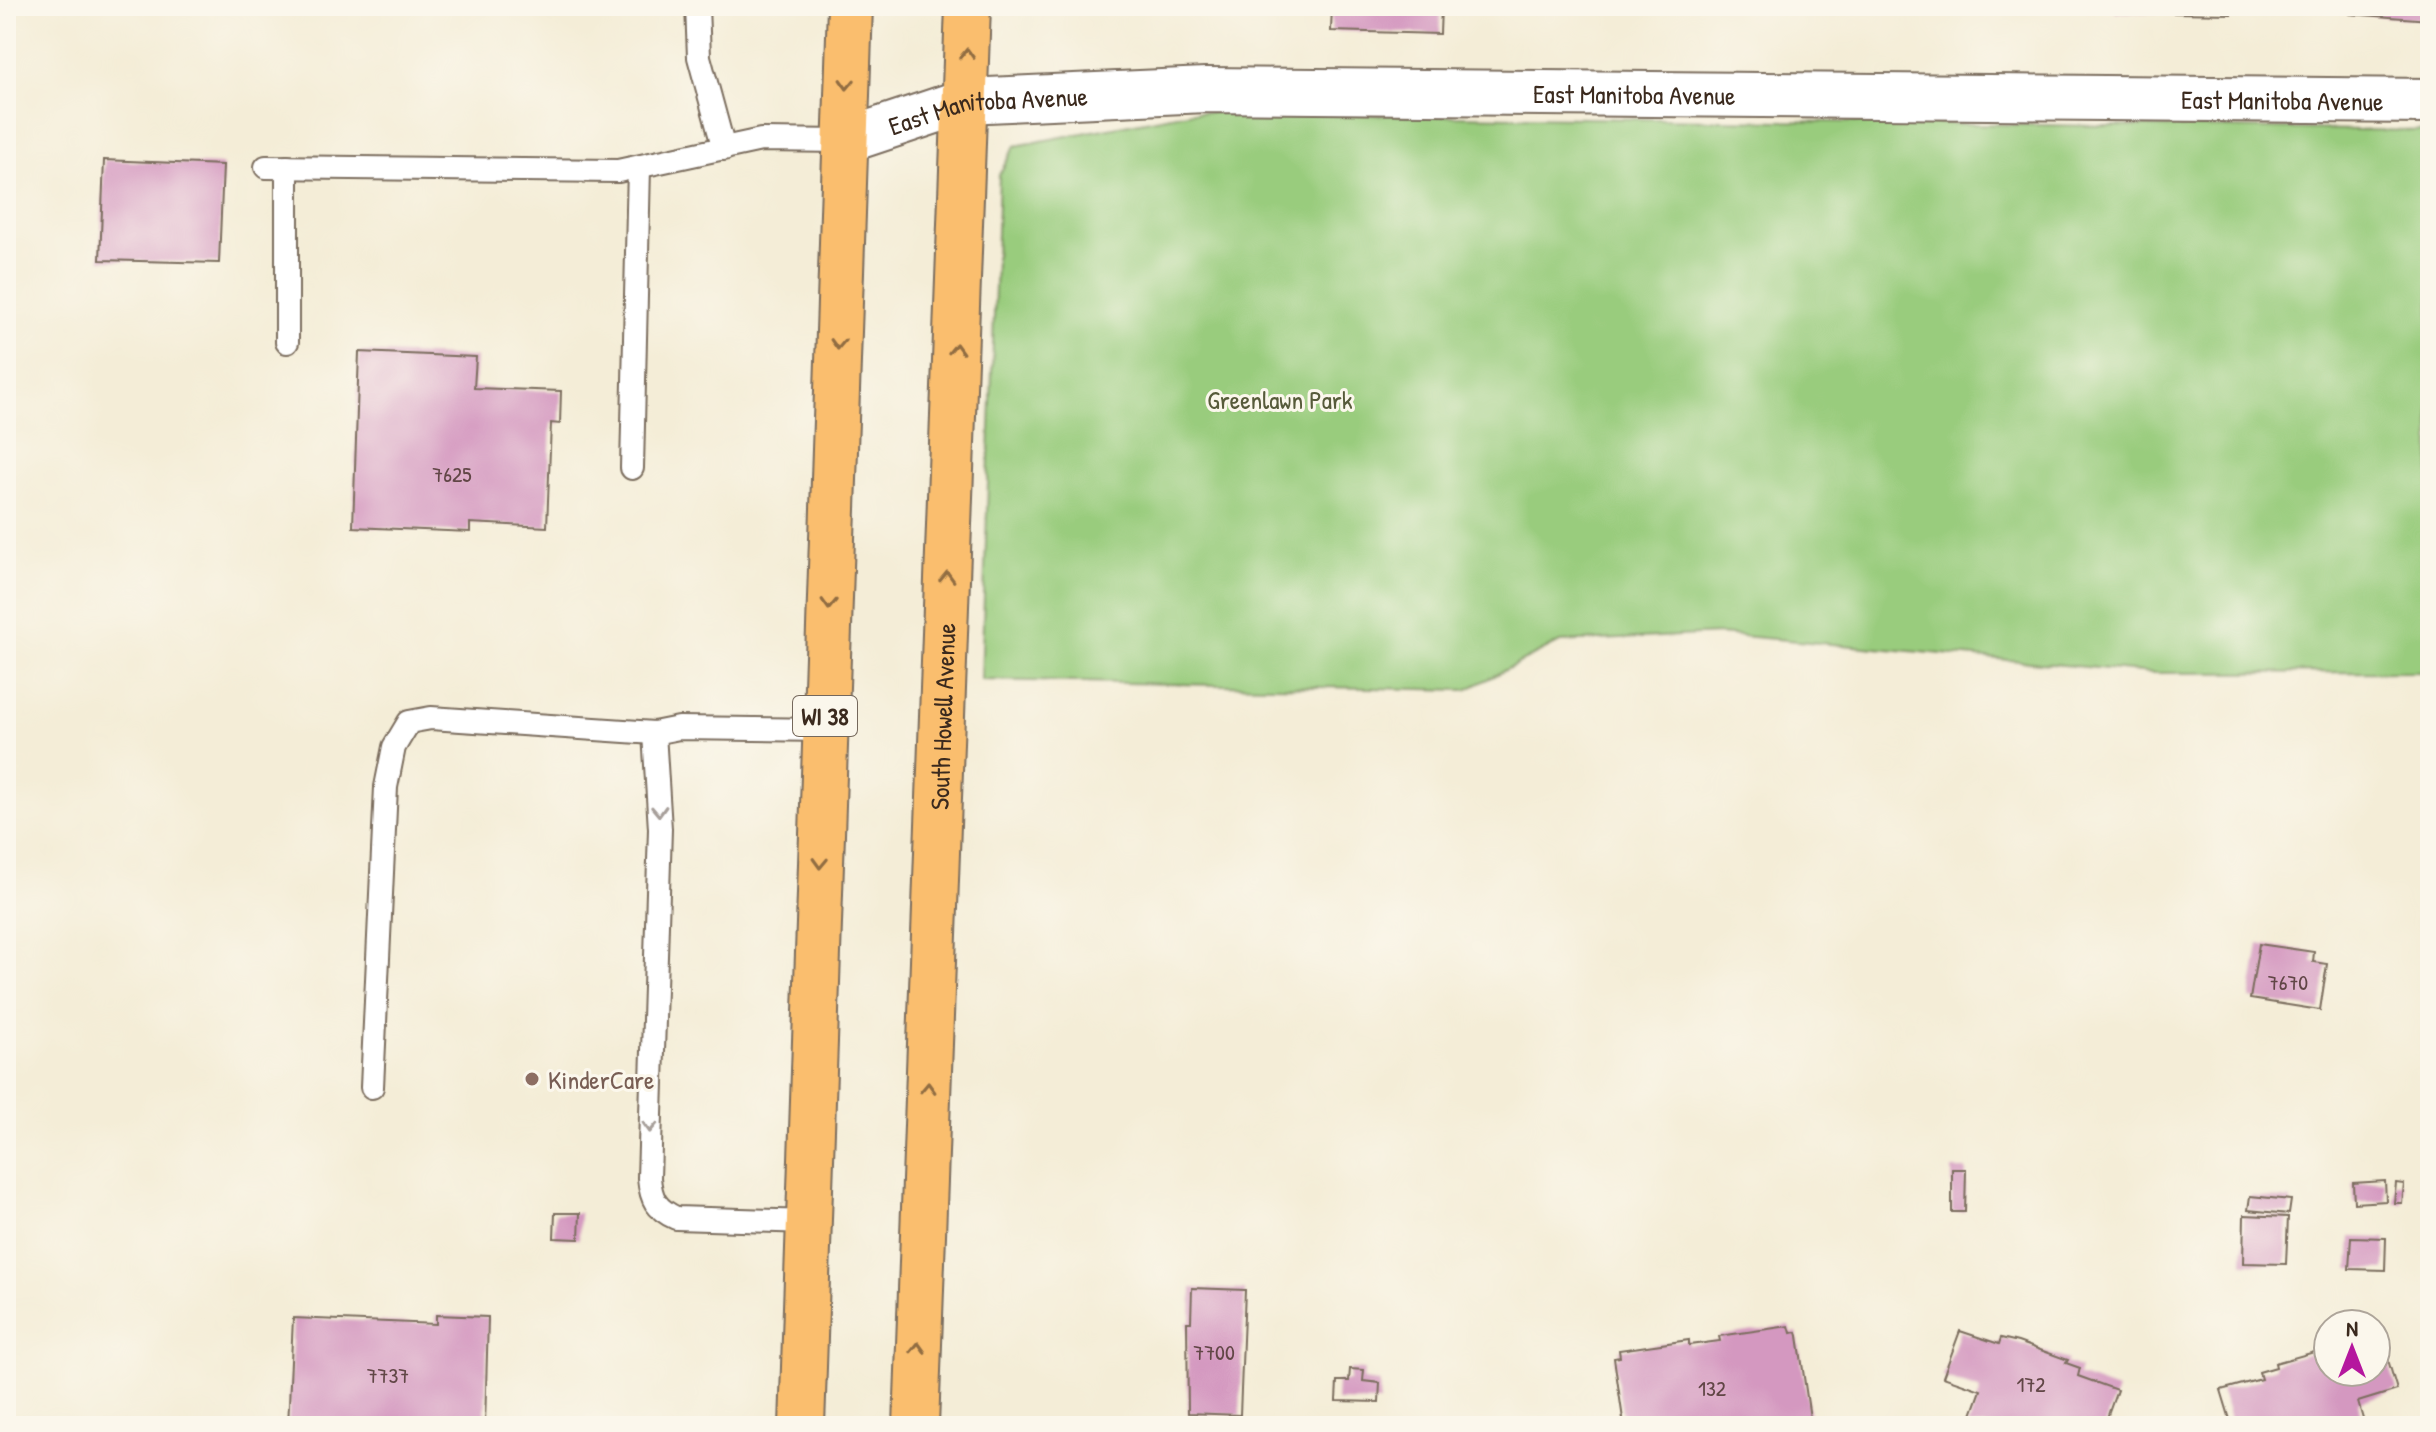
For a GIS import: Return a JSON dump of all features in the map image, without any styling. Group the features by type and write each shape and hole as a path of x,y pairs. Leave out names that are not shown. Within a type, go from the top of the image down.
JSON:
{"main road":[{"name":"WI 38","path":"802,1426 850,6"},
{"name":"South Howell Avenue","path":"916,1426 968,6"}],"street":[{"name":"East Manitoba Avenue","path":"845,141 965,101 1206,90 2430,101"}],"lane":[{"path":"697,6 699,57 724,149"},
{"path":"287,342 276,167 618,171 761,140 845,141"},
{"path":"632,468 639,167"},
{"path":"372,1087 386,787 394,747 409,722 431,718 654,733 679,728 824,730"},
{"path":"654,733 660,829 649,1178 651,1197 658,1208 676,1218 809,1222"}],"green space":[{"name":"Greenlawn Park","path":"1192,112 2430,131 2430,672 2153,673 1719,634 1560,642 1466,690 981,680 999,175 1015,146"}],"building":[{"path":"1332,6 1441,6 1440,34 1331,31"},
{"path":"2115,6 2231,6 2231,14 2115,12"},
{"path":"2350,6 2430,6 2430,20 2350,14"},
{"path":"104,160 223,165 219,263 100,260"},
{"path":"359,352 476,357 474,388 561,391 560,424 551,423 547,527 470,523 470,532 353,527"},
{"path":"2259,944 2314,952 2313,962 2327,964 2320,1010 2250,999"},
{"path":"1952,1169 1966,1169 1965,1212 1952,1212"},
{"path":"2385,1181 2386,1201 2354,1203 2353,1183"},
{"path":"2396,1183 2404,1184 2402,1203 2394,1203"},
{"path":"2250,1196 2291,1200 2289,1214 2248,1210"},
{"path":"555,1213 580,1213 579,1239 554,1238"},
{"path":"2244,1215 2288,1217 2286,1264 2243,1263"},
{"path":"2351,1237 2386,1238 2385,1270 2349,1269"},
{"path":"1192,1288 1245,1290 1240,1415 1188,1413 1187,1322 1191,1322"},
{"path":"436,1315 488,1317 485,1426 288,1426 293,1318 436,1324"},
{"path":"1789,1326 1791,1333 1797,1332 1798,1336 1810,1418 1803,1419 1804,1426 1624,1426 1614,1358 1620,1357 1619,1350 1689,1340 1689,1345 1720,1341 1719,1336"},
{"path":"1960,1331 1999,1344 2001,1338 2018,1342 2068,1360 2066,1363 2080,1368 2078,1376 2117,1390 2104,1426 2071,1426 2060,1422 2059,1426 1968,1426 1981,1390 1943,1377"},
{"path":"2312,1353 2312,1388 2392,1388 2392,1373 2397,1390 2358,1402 2365,1426 2232,1426 2221,1390 2261,1379 2259,1372 2276,1367 2275,1363"},
{"path":"1350,1369 1364,1370 1363,1381 1380,1383 1379,1402 1336,1401 1337,1381 1349,1381"}],"place":[{"name":"KinderCare","path":"532,1079"}]}
